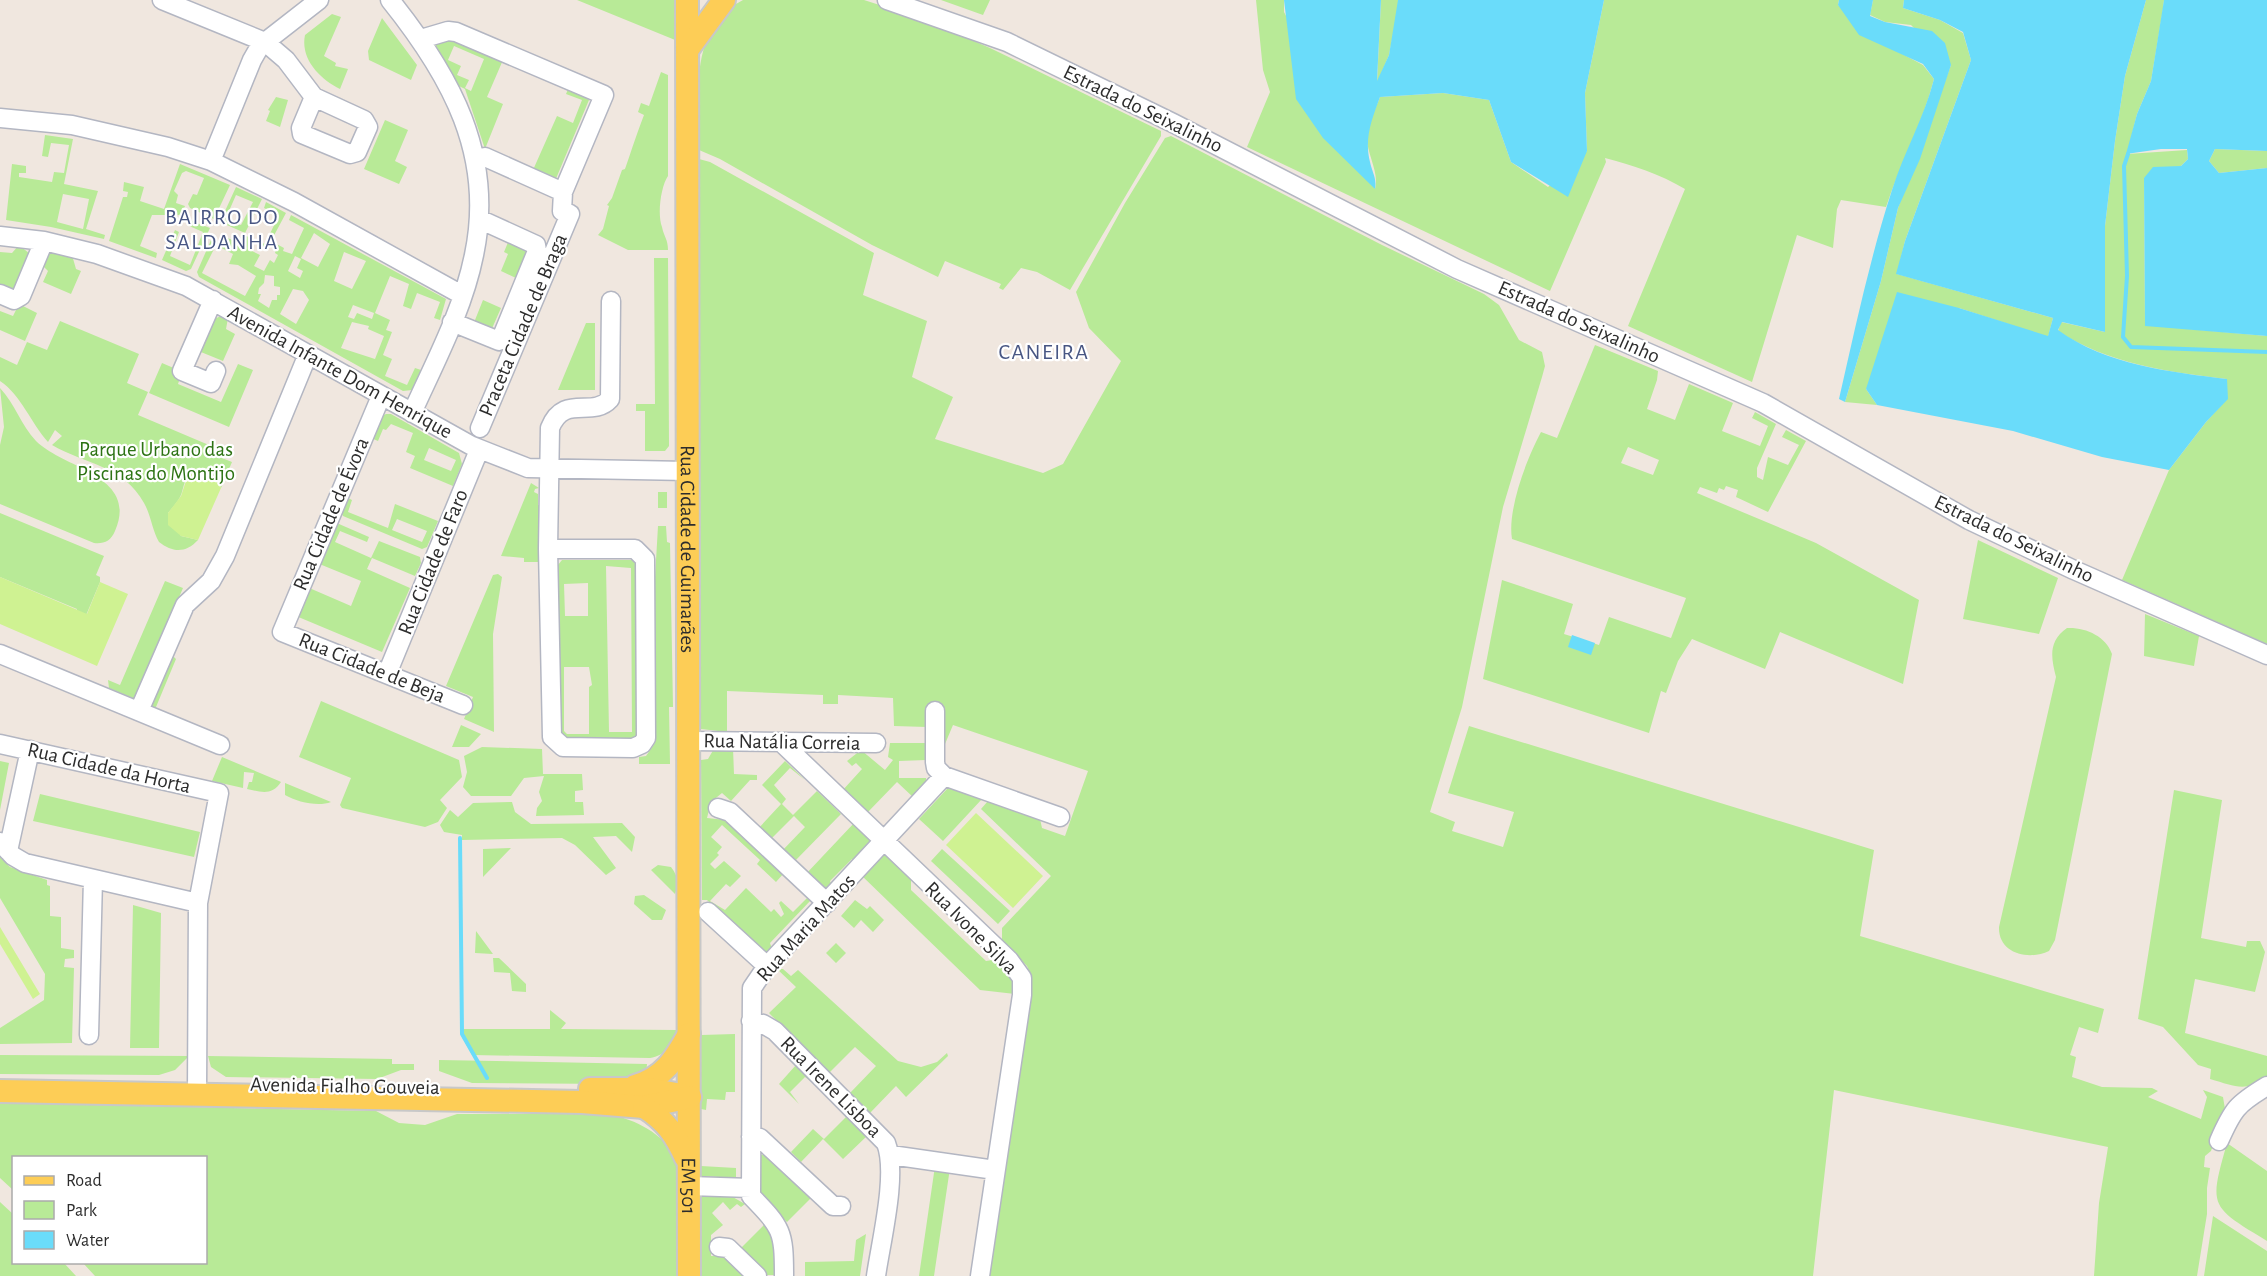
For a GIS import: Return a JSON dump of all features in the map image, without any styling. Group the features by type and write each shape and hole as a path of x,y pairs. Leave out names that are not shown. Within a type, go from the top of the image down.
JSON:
{"main road":[{"name":"Rua Cidade de Guimarães","path":"687,0 690,1097"},
{"path":"688,49 724,0"},
{"path":"623,1090 647,1083 662,1074 673,1063 690,1033"},
{"name":"Avenida Fialho Gouveia","path":"0,1080 198,1090 582,1102 644,1107 690,1097"},
{"name":"Avenida Fialho Gouveia","path":"0,1091 666,1090 690,1097"},
{"name":"EM 501","path":"689,1276 690,1097"},
{"path":"644,1107 662,1119 675,1134 689,1176"}],"street":[{"path":"162,0 265,42 286,60 314,97"},
{"path":"211,161 252,60 265,42 318,0"},
{"path":"390,0 421,39 459,105 475,159 479,182 479,219 474,256 452,322 412,413"},
{"name":"Estrada do Seixalinho","path":"887,0 1007,42 1173,123 1457,268 1762,403 1969,520 2074,570 2267,655"},
{"path":"421,39 456,32 604,95 563,192 485,157 475,159"},
{"path":"0,118 72,125 168,147 211,161 286,198 462,295"},
{"name":"Praceta Cidade de Braga","path":"480,428 570,214 562,211 563,192"},
{"name":"Praceta Cidade de Braga","path":"452,322 499,341 537,251 536,245 479,219"},
{"name":"Avenida Infante Dom Henrique","path":"0,236 44,242 97,254 148,271 213,300 479,450 528,468 687,471"},
{"path":"0,294 14,300 21,296 44,242"},
{"path":"213,300 183,371 211,383 216,371"},
{"path":"548,549 634,549 645,559 646,738 642,744 633,748 563,747 552,737 548,549 550,428 553,420 568,408 597,406 605,404 610,399 611,301"},
{"path":"139,711 185,605 211,581 225,556 308,354"},
{"name":"Rua Cidade de Évora","path":"282,632 381,396"},
{"name":"Rua Cidade de Faro","path":"387,674 479,450"},
{"name":"Rua Cidade de Beja","path":"282,632 463,705"},
{"path":"0,654 220,745"},
{"path":"935,711 935,762 936,768 944,776 1060,817"},
{"name":"Rua Natália Correia","path":"688,741 782,744 876,742"},
{"name":"Rua Cidade da Horta","path":"0,744 219,793 198,903"},
{"name":"Rua Ivone Silva","path":"782,744 1009,960 1022,978 1022,995 980,1276"},
{"path":"30,750 4,847 25,863 198,903 198,1090"},
{"name":"Rua Maria Matos","path":"751,1188 752,988 767,966 944,776"},
{"path":"718,808 730,813 826,903"},
{"path":"89,1035 93,879"},
{"path":"708,912 767,966"},
{"name":"Rua Irene Lisboa","path":"751,1021 763,1024 775,1031 886,1143 891,1155 891,1174 876,1276"},
{"path":"2219,1141 2233,1111 2246,1098 2266,1090"},
{"path":"751,1137 760,1138 833,1206 841,1206"},
{"path":"891,1155 995,1170"},
{"path":"689,1176 751,1188 751,1196 776,1222 780,1231 784,1242 784,1276"},
{"path":"719,1247 728,1248 757,1276"}],"green space":[{"path":"577,0 680,0 680,42"},
{"path":"743,0 864,0 923,19 990,48 1161,131 1161,136 1070,290 1037,272 1021,268 1003,290 999,288 1001,284 945,261 938,277 872,245 720,159 699,150 698,88 704,47 712,28 725,12"},
{"path":"941,0 990,0 983,15"},
{"path":"1256,0 1284,0 1284,12 1375,189 1376,176 1368,147 1367,133 1380,97 1443,93 1489,100 1511,162 1548,187 1587,151 1585,93 1604,0 1839,0 1838,5 1893,49 1923,65 1934,79 1924,112 1886,207 1841,200 1837,209 1833,248 1797,235 1752,382 1628,326 1685,189 1666,179 1605,158 1606,162 1550,291 1247,147 1270,92 1263,70"},
{"path":"1381,0 1398,0 1399,4 1389,55 1377,83"},
{"path":"1873,0 1904,0 1903,8 1940,20 1963,33 1971,60 1905,241 1897,274 2053,318 2048,337 1959,308 1866,389 1877,405 1845,402 1881,281 1898,208 1951,65 1911,25 1885,22 1870,15"},
{"path":"2146,0 2164,0 2151,81 2137,114 2127,154 2187,150 2188,159 2181,166 2144,178 2145,325 2267,336 2267,644 2122,580 2169,470 2227,399 2227,379 2161,369 2118,359 2077,342 2058,331 2061,322 2105,332 2105,226 2115,141 2125,76"},
{"path":"332,14 341,17 324,56 336,63 335,66 348,69 340,89 325,80 313,67 304,44 305,35"},
{"path":"382,18 417,65 411,80 369,60 368,51"},
{"path":"450,38 503,60 487,97 503,104 485,149 465,89 459,86 435,44","holes":["454,46 484,59 471,91 465,88 469,80 457,75 461,66 448,60"]},
{"path":"661,72 668,75 668,176 662,193 660,215 668,250 628,250 598,235 603,229 609,206 607,205 612,198 622,170 625,169 644,115 638,112 641,103 649,106"},
{"path":"569,87 589,100 555,181 533,170 557,116 573,123 582,100 566,94"},
{"path":"276,97 288,100 280,127 266,121 270,111 268,110"},
{"path":"385,120 408,130 395,161 407,167 399,184 364,169"},
{"path":"45,135 73,139 64,184 98,191 86,229 105,235 104,239 6,220 12,164 26,166 26,173 19,173 19,177 52,182 54,172 64,173 69,145 51,143 48,157 42,156","holes":["63,194 89,199 83,229 57,222"]},
{"path":"1171,136 1382,245 1484,294 1499,305 1519,340 1542,352 1545,366 1503,507 1462,707 1430,812 1455,822 1452,831 1503,847 1514,812 1448,793 1469,726 1874,850 1860,936 2104,1009 2098,1033 2079,1027 2070,1055 2076,1057 2072,1077 2102,1087 2152,1088 2158,1091 2148,1097 2201,1119 2207,1097 2203,1090 2223,1097 2225,1109 2211,1151 2205,1156 2204,1167 2210,1168 2207,1214 2197,1276 2094,1276 2099,1203 2108,1147 1834,1090 1813,1276 988,1276 1032,978 1027,966 1002,941 1002,928 1051,876 981,809 988,801 1040,819 1042,828 1065,836 1088,771 953,725 945,744 944,715 928,709 927,727 894,726 893,698 838,695 838,704 823,704 823,695 727,691 727,732 701,729 699,159 710,162 874,253 863,295 927,321 912,377 953,397 935,439 1043,473 1063,464 1121,361 1089,328 1076,292 1125,203 1165,138"},
{"path":"2215,149 2267,151 2267,168 2219,173 2209,161"},
{"path":"180,164 230,185 214,219 190,208 188,204 193,194 197,195 204,178 186,171 182,173 174,191 178,195 176,203 185,206 181,216 168,211 166,215 152,215 140,246 157,253 156,258 109,241 123,197 127,197 128,192 123,191 124,182 144,187 140,201 164,209"},
{"path":"236,187 262,199 245,233 220,222","holes":["236,195 253,202 241,225 225,220"]},
{"path":"266,202 286,213 271,241 284,248 283,251 292,254 304,228 289,220 291,215 446,299 440,320 434,318 440,302 417,293 411,309 403,306 409,284 390,276 375,313 390,320 386,330 392,332 383,355 392,359 385,376 407,385 415,368 421,370 412,390 403,391 199,277 197,272 211,240 222,245 226,237 240,244 244,235 265,244 279,215 264,208","holes":["314,233 330,244 318,267 301,258","253,243 276,249 275,253 278,255 274,263 270,260 264,271 254,266 260,255 250,250","216,245 233,254 229,264 238,265 256,276 245,296 202,273","344,252 366,261 352,289 334,281","295,256 301,259 297,268 303,271 300,278 288,271","265,275 274,276 274,286 280,287 280,295 277,295 277,300 272,300 269,308 258,301 261,294 258,294 259,288 264,283","293,289 303,291 309,300 296,324 280,314","353,305 374,313 372,319 357,313 354,319 348,317","352,322 369,326 368,329 384,336 375,359 341,348"]},
{"path":"189,220 210,228 191,269 186,271 162,260 175,230 179,232 170,256 190,265 203,232 187,225"},
{"path":"509,240 530,250 518,279 501,271 508,254 504,252"},
{"path":"19,245 30,254 18,290 12,293 0,288 0,252 12,253"},
{"path":"56,251 72,255 76,269 81,271 71,294 43,282 48,271 40,263 44,256"},
{"path":"654,258 668,258 669,446 665,451 645,451 645,411 636,411 636,404 655,404"},
{"path":"483,300 501,308 490,333 473,325"},
{"path":"23,306 37,313 25,341 0,330 0,311 13,316 17,308"},
{"path":"223,315 228,318 226,329 235,334 223,361 196,350 210,321"},
{"name":"Parque Urbano das Piscinas do Montijo","path":"60,321 139,354 127,383 148,392 138,415 223,451 217,456 232,462 221,488 211,475 196,472 191,475 179,499 168,513 181,536 198,540 189,547 174,550 159,542 144,503 136,491 115,473 52,445 62,436 55,430 48,442 20,401 0,381 0,357 17,365 27,342 47,350"},
{"path":"586,323 595,323 595,390 558,390"},
{"path":"1595,345 1658,371 1647,409 1675,420 1689,384 1733,403 1722,431 1760,446 1768,426 1752,418 1755,412 1776,424 1757,468 1757,477 1763,480 1768,457 1788,465 1799,445 1782,437 1786,430 1806,441 1768,512 1736,497 1738,490 1726,486 1724,490 1719,488 1717,493 1700,487 1697,493 1816,543 1919,600 1903,684 1780,632 1765,669 1692,639 1678,661 1666,693 1661,691 1649,733 1483,679 1502,580 1573,604 1564,634 1599,645 1609,617 1671,638 1686,598 1512,539 1511,527 1515,499 1536,443 1541,432 1557,438","holes":["1628,447 1659,460 1653,475 1621,463"]},
{"path":"162,363 176,369 181,375 178,384 221,402 238,364 253,370 229,427 149,393"},
{"path":"0,388 36,441 48,451 95,476 108,485 117,497 120,512 115,531 109,539 101,543 94,543 0,504 0,445 4,427"},
{"path":"391,414 459,453 462,464 453,486 410,468 415,456 406,452 413,433 391,424 386,430 383,429 378,441 371,438 380,417","holes":["429,448 456,460 451,471 424,460"]},
{"path":"205,471 216,478 221,488 198,540 181,536 168,525 168,513 181,496 187,478 191,474"},
{"path":"531,483 539,488 534,492 538,494 538,505 540,506 541,562 524,562 524,558 501,556"},
{"path":"658,492 667,492 667,508 658,508"},
{"path":"346,497 352,500 348,512 388,528 395,504 438,521 427,547 422,549 343,516 340,510","holes":["397,519 427,531 422,542 392,530"]},
{"path":"0,513 104,556 96,575 100,577 100,582 74,644 77,609 0,577"},
{"path":"339,524 369,537 367,542 340,531 335,542 371,558 379,541 420,557 421,563 415,576 372,558 367,569 410,588 382,652 296,616 307,587 351,606 361,581 317,563 333,527"},
{"path":"658,526 666,526 667,542 670,543 673,707 669,707 670,764 639,764 639,757 646,756 655,743 655,578"},
{"path":"1978,540 2058,578 2039,634 1963,619"},
{"path":"562,560 632,560 636,562 638,736 635,738 560,738 558,565","holes":["606,566 631,568 632,732 609,732","588,583 588,616 565,616 564,584","564,667 589,667 592,685 589,687 589,734 567,734 564,731"]},
{"path":"498,574 502,577 493,634 494,732 464,719 473,697 446,686 493,575"},
{"path":"0,577 87,614 100,582 128,594 97,666 0,624"},
{"path":"165,581 183,588 135,699 109,688 108,680 120,685"},
{"path":"2145,614 2199,636 2194,666 2144,656"},
{"path":"2067,628 2081,629 2094,634 2105,642 2112,654 2055,940 2049,951 2024,955 2009,949 2003,943 1999,927 2056,677 2052,650 2057,638"},
{"path":"171,654 176,659 156,707 149,707"},
{"path":"321,701 459,760 462,777 440,800 447,808 438,822 425,827 342,808 340,805 351,778 299,757"},
{"path":"461,725 481,734 469,747 452,747"},
{"path":"890,743 927,743 926,760 899,761 899,778 926,778 926,785 914,798 897,782 866,814 842,791 862,769 856,763 852,766 847,761 861,750 885,770 893,760 888,757"},
{"path":"482,747 542,749 543,774 582,774 583,790 575,791 575,802 583,802 584,815 536,816 537,808 542,801 539,792 544,776 524,778 511,796 471,796 463,787 467,772 464,756"},
{"path":"715,747 733,748 734,774 757,775 757,780 750,780 731,801 722,793 711,802 707,818 726,820 784,873 776,882 757,864 760,860 722,825 711,837 722,847 717,853 719,855 710,864 715,869 724,861 741,876 730,887 726,884 710,901 725,910 746,888 771,912 774,909 781,917 784,914 779,903 781,901 793,912 808,897 811,900 770,943 772,949 766,956 707,900 702,900 701,760 708,759"},
{"path":"222,757 281,782 274,789 266,792 247,789 254,773 244,772 243,788 212,781"},
{"path":"0,761 9,763 0,810"},
{"path":"785,761 805,780 790,768 774,785 786,799 782,804 793,815 817,791 841,814 793,863 781,852 805,827 794,816 769,841 757,830 781,804 762,785"},
{"path":"285,783 331,802 314,804 290,798 285,795"},
{"path":"952,788 982,799 943,841 919,819 947,789"},
{"path":"2174,790 2222,800 2201,938 2246,947 2247,941 2260,941 2265,952 2255,992 2195,979 2185,1033 2267,1056 2267,1077 2246,1087 2233,1086 2210,1079 2211,1069 2198,1065 2163,1027 2138,1019"},
{"path":"40,794 200,832 194,857 33,821"},
{"path":"512,802 515,812 531,824 622,823 635,837 632,852 616,836 593,837 616,868 606,875 575,845 562,838 462,840 462,835 444,832 440,825 450,810 458,817 473,803"},
{"path":"976,813 1043,876 1013,908 946,845"},
{"path":"855,822 871,837 873,843 857,863 852,859 830,881 833,888 829,893 805,875"},
{"path":"511,848 483,877 483,849"},
{"path":"942,849 1010,911 998,924 931,861"},
{"path":"882,854 888,854 911,876 911,890 986,961 999,959 1013,975 1015,994 980,990 861,875"},
{"path":"0,857 10,867 47,880 47,885 50,886 50,916 61,917 61,948 74,950 74,958 65,959 64,967 74,968 72,1043 0,1044 0,1028 44,1000 45,974 0,898"},
{"path":"658,865 671,867 673,870 677,880 675,894 651,870"},
{"path":"644,895 666,910 662,920 652,920 634,904 635,896"},
{"path":"855,900 867,909 870,906 884,920 873,932 861,920 854,928 841,916"},
{"path":"133,905 161,913 159,1048 130,1048"},
{"path":"0,927 40,994 33,999 0,944"},
{"path":"476,931 493,954 475,953"},
{"path":"836,943 846,953 836,963 826,953"},
{"path":"493,958 499,958 526,984 526,992 512,991 510,973 494,972"},
{"path":"777,969 783,969 791,976 798,970 898,1061 921,1067 937,1062 947,1053 948,1056 906,1097 896,1086 870,1113 850,1093 876,1066 855,1047 829,1073 769,1013 796,987"},
{"path":"550,1010 566,1023 561,1029 677,1030 668,1048 660,1055 650,1058 472,1055 461,1035 460,1029 550,1029"},
{"path":"735,1034 735,1092 726,1092 725,1100 707,1099 706,1110 701,1109 701,1035"},
{"path":"0,1055 189,1056 175,1070 159,1075 0,1074"},
{"path":"208,1056 392,1059 392,1064 414,1064 414,1070 401,1070 377,1079 226,1077 211,1067"},
{"path":"439,1060 647,1064 646,1075 616,1084 472,1083 439,1071"},
{"path":"796,1065 816,1085 805,1077 790,1092 799,1104 779,1084"},
{"path":"0,1103 376,1111 399,1123 425,1125 457,1114 609,1114 648,1129 664,1142 677,1159 682,1196 684,1276 95,1276 84,1264 207,1264 207,1156 12,1156 12,1189 0,1178"},
{"path":"847,1116 867,1136 843,1159 823,1139 801,1162 791,1152 813,1129 824,1139"},
{"path":"2227,1143 2267,1171 2267,1241 2234,1220 2218,1203 2216,1193"},
{"path":"770,1154 813,1196 787,1222 760,1196 758,1155"},
{"path":"701,1166 736,1168 736,1178 701,1176"},
{"path":"935,1166 950,1168 934,1276 919,1276"},
{"path":"704,1195 731,1196 745,1204 741,1207 737,1204 730,1210 723,1202 712,1213 723,1225 711,1235 711,1256 728,1256 748,1276 696,1276 700,1198"},
{"path":"0,1202 12,1213 12,1264 65,1264 76,1276 0,1276"},
{"path":"2213,1216 2267,1251 2267,1276 2204,1276"},
{"path":"767,1222 775,1232 778,1275 764,1275 739,1250"},
{"path":"866,1234 860,1276 805,1276 805,1262 854,1261 856,1240"}],"water":[{"path":"1284,0 1381,0 1377,81 1389,55 1398,0 1604,0 1585,93 1587,151 1568,197 1511,162 1489,100 1443,93 1380,97 1370,129 1368,145 1375,189 1323,138 1296,99"},
{"path":"1839,0 1873,0 1870,16 1885,22 1932,31 1945,43 1951,65 1920,159 1898,208 1881,281 1845,402 1839,399 1884,216 1934,79 1923,64 1859,35 1838,5"},
{"path":"1904,0 2146,0 2125,76 2115,141 2105,226 2105,332 2062,322 2058,330 2077,342 2118,359 2162,370 2227,379 2228,399 2206,422 2169,470 2102,457 2013,431 1877,405 1866,389 1897,292 1959,308 2048,336 2053,318 1896,274 1905,241 1971,60 1963,32 1940,20 1903,8"},
{"path":"2164,0 2267,0 2267,151 2215,149 2209,161 2219,173 2267,168 2267,336 2145,326 2144,178 2153,167 2181,166 2188,159 2187,149 2161,149 2126,154 2137,114 2151,81"},
{"path":"1572,635 1595,643 1591,655 1568,647"}],"waterway":[{"path":"2128,154 2124,166 2127,276 2123,337 2131,347 2267,352"},
{"path":"460,838 462,1034 487,1078"}],"district":[{"name":"BAIRRO DO SALDANHA","path":"222,230"},
{"name":"CANEIRA","path":"1044,352"}]}
